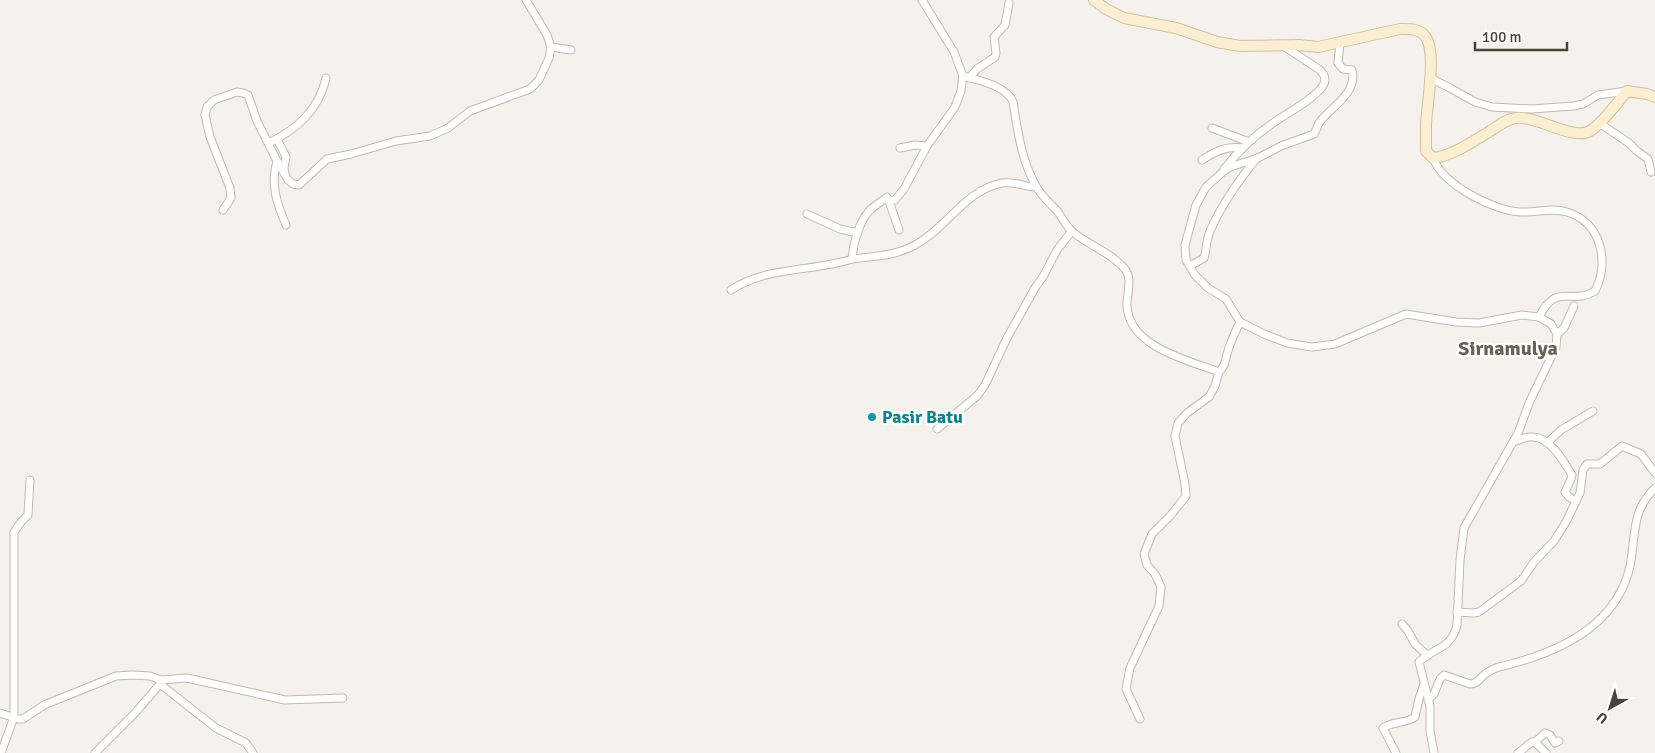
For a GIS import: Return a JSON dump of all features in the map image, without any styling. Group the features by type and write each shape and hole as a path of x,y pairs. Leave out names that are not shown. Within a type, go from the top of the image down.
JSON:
{"main road":[{"path":"1094,0 1106,9 1124,18 1176,28 1231,45 1318,47 1400,30 1418,31 1426,36 1431,56 1426,151 1433,158 1458,149 1504,122 1516,118 1528,118 1573,132 1589,132 1627,91 1647,94 1655,98"}],"street":[{"path":"223,210 230,200 231,194 204,114 207,107 214,100 233,93 247,94 256,117 286,177 290,182 299,185 327,159 396,141 439,133 470,111 530,89 535,85 544,71 552,47 526,0"},
{"path":"922,0 954,52 966,77 1000,88 1011,98 1020,146 1036,187 1060,215 1071,232 1110,256 1125,268 1129,280 1127,307 1133,325 1140,334 1154,347 1219,372"},
{"path":"889,201 895,200 904,189 927,146 959,99 966,77 995,57 994,37 1006,26 1009,3"},
{"path":"1218,176 1230,167 1258,158 1281,146 1314,134 1319,124 1348,91 1353,75 1352,70 1342,69 1339,66 1340,43"},
{"path":"1281,45 1320,70 1324,74 1325,83 1312,97 1269,125 1242,148 1206,188 1196,205 1185,245 1186,260 1195,275 1208,288 1226,299 1240,322 1286,343 1312,347 1335,344 1406,314 1456,322 1479,323 1522,315 1539,317 1551,324 1557,334 1556,347 1530,401 1525,417 1513,442 1464,528 1454,636 1448,643 1420,660 1419,664 1430,706 1430,731 1434,753"},
{"path":"552,47 571,50"},
{"path":"269,143 290,132 314,108 322,93 326,78"},
{"path":"1430,78 1475,102 1492,107 1532,109 1573,106 1583,104 1598,95 1627,91"},
{"path":"1504,122 1506,110 1512,108"},
{"path":"1599,123 1629,142 1637,152 1648,159 1651,172"},
{"path":"1212,128 1249,142"},
{"path":"277,139 286,157 284,168 286,177"},
{"path":"900,148 927,146"},
{"path":"1202,160 1218,150 1232,147 1242,148"},
{"path":"1190,266 1204,258 1210,232 1231,191 1258,158"},
{"path":"1433,158 1441,172 1465,191 1486,204 1522,212 1552,209 1567,212 1579,217 1589,225 1600,247 1603,263 1594,291 1582,296 1559,296 1548,303 1539,317"},
{"path":"277,161 273,178 277,203 286,225"},
{"path":"731,290 743,282 764,275 852,259 888,255 916,245 938,228 963,204 991,186 1010,182 1036,187"},
{"path":"852,259 862,222 871,209 887,197 900,230"},
{"path":"807,214 840,229 858,233"},
{"path":"937,429 977,396 985,385 1007,338 1035,288 1057,250 1071,232"},
{"path":"1557,334 1564,328 1574,306"},
{"path":"1140,719 1126,689 1130,668 1159,606 1161,587 1155,574 1147,565 1144,554 1152,534 1186,496 1175,436 1178,423 1187,413 1209,397 1219,372 1225,367 1235,332 1240,322"},
{"path":"1547,443 1561,430 1594,411"},
{"path":"1513,442 1535,437 1547,443 1570,472 1572,477 1565,492 1576,501"},
{"path":"1457,612 1479,612 1521,581 1534,562 1554,541 1566,522 1580,494 1581,475 1585,466 1590,463 1600,464 1606,461 1619,447 1624,447 1641,454 1655,473"},
{"path":"2,753 14,717 14,532 28,515 30,480"},
{"path":"1428,700 1434,694 1440,679 1444,675 1475,684 1491,670 1532,658 1581,635 1607,613 1615,603 1626,580 1640,508 1655,488"},
{"path":"1402,624 1415,644 1428,656"},
{"path":"0,713 23,719 44,705 116,676 150,676 216,728 246,743 253,753"},
{"path":"95,753 135,713 160,682 187,678 285,700 343,698"},
{"path":"1396,753 1383,728 1411,720 1415,717 1424,684"},
{"path":"1518,753 1546,732 1556,743 1559,741"},
{"path":"1535,742 1546,753"}],"place":[{"name":"Pasir Batu","path":"872,417"}],"district":[{"name":"Sirnamulya","path":"1508,348"}]}
